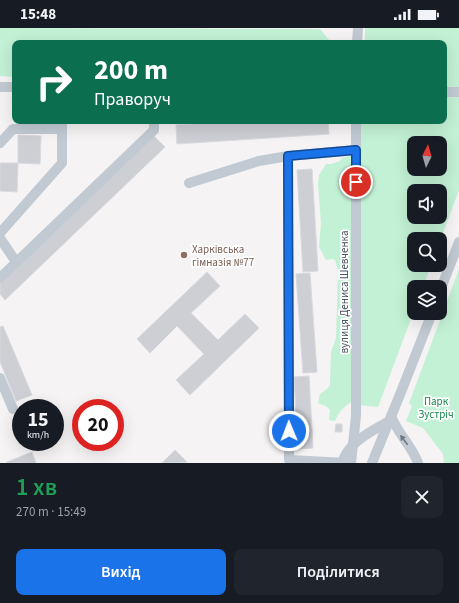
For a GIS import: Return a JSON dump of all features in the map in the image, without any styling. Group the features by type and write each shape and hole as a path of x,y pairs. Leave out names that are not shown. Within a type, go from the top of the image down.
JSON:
{"street":[{"path":"358,28 358,40"},
{"path":"0,87 12,87"},
{"path":"447,92 459,92"},
{"path":"0,278 154,130 154,124"},
{"name":"вулиця Дениса Шевченка","path":"351,463 356,416 356,124"},
{"path":"0,142 13,129 62,125 62,163 0,233"},
{"path":"189,182 259,161 288,156 356,150"},
{"path":"288,156 289,460 347,463"},
{"path":"0,238 16,262"},
{"path":"444,280 459,242"},
{"path":"372,463 429,320"},
{"path":"0,378 12,406"},
{"path":"342,463 345,454 353,444 390,419"},
{"path":"390,419 415,455 418,463"}],"green space":[{"path":"0,28 320,29 329,40 12,40 12,77 0,76"},
{"path":"365,28 459,28 459,190 447,222 447,184 407,184 407,224 446,224 443,232 407,232 407,272 428,272 426,280 407,280 407,320 411,320 378,407 358,405 358,400 354,401 344,408 335,421 329,420 330,410 326,406 318,403 320,394 328,388 330,384 331,352 336,338 338,271 335,260 326,260 319,247 321,223 318,184 319,175 326,164 340,161 342,158 358,154 361,124 447,124 447,40 365,40"},
{"name":"Парк Зустріч","path":"459,269 459,463 444,463 443,454 423,428 406,421 412,406 409,403 440,320 447,320 447,301"}],"building":[{"path":"328,124 329,134 177,144 176,125"},
{"path":"18,135 41,136 40,164 18,163"},
{"path":"154,136 165,147 5,300 0,294 0,283"},
{"path":"0,163 18,163 17,192 0,191"},
{"path":"312,169 318,271 303,272 297,170"},
{"path":"207,272 220,286 191,313 218,340 245,314 259,328 190,395 176,380 204,354 177,326 150,353 137,339"},
{"path":"310,273 317,372 303,373 296,274"},
{"path":"3,326 32,395 21,399 15,399 0,362 0,327"},
{"path":"309,376 313,448 298,449 294,377"},
{"path":"336,424 342,424 342,432 335,432"},
{"path":"175,450 187,462 162,463"},
{"path":"32,452 36,463 7,463 7,462"}],"place":[{"name":"Харківська гімназія №77","path":"184,255"}],"route":[{"path":"289,431 288,156 356,150 356,182"}]}
